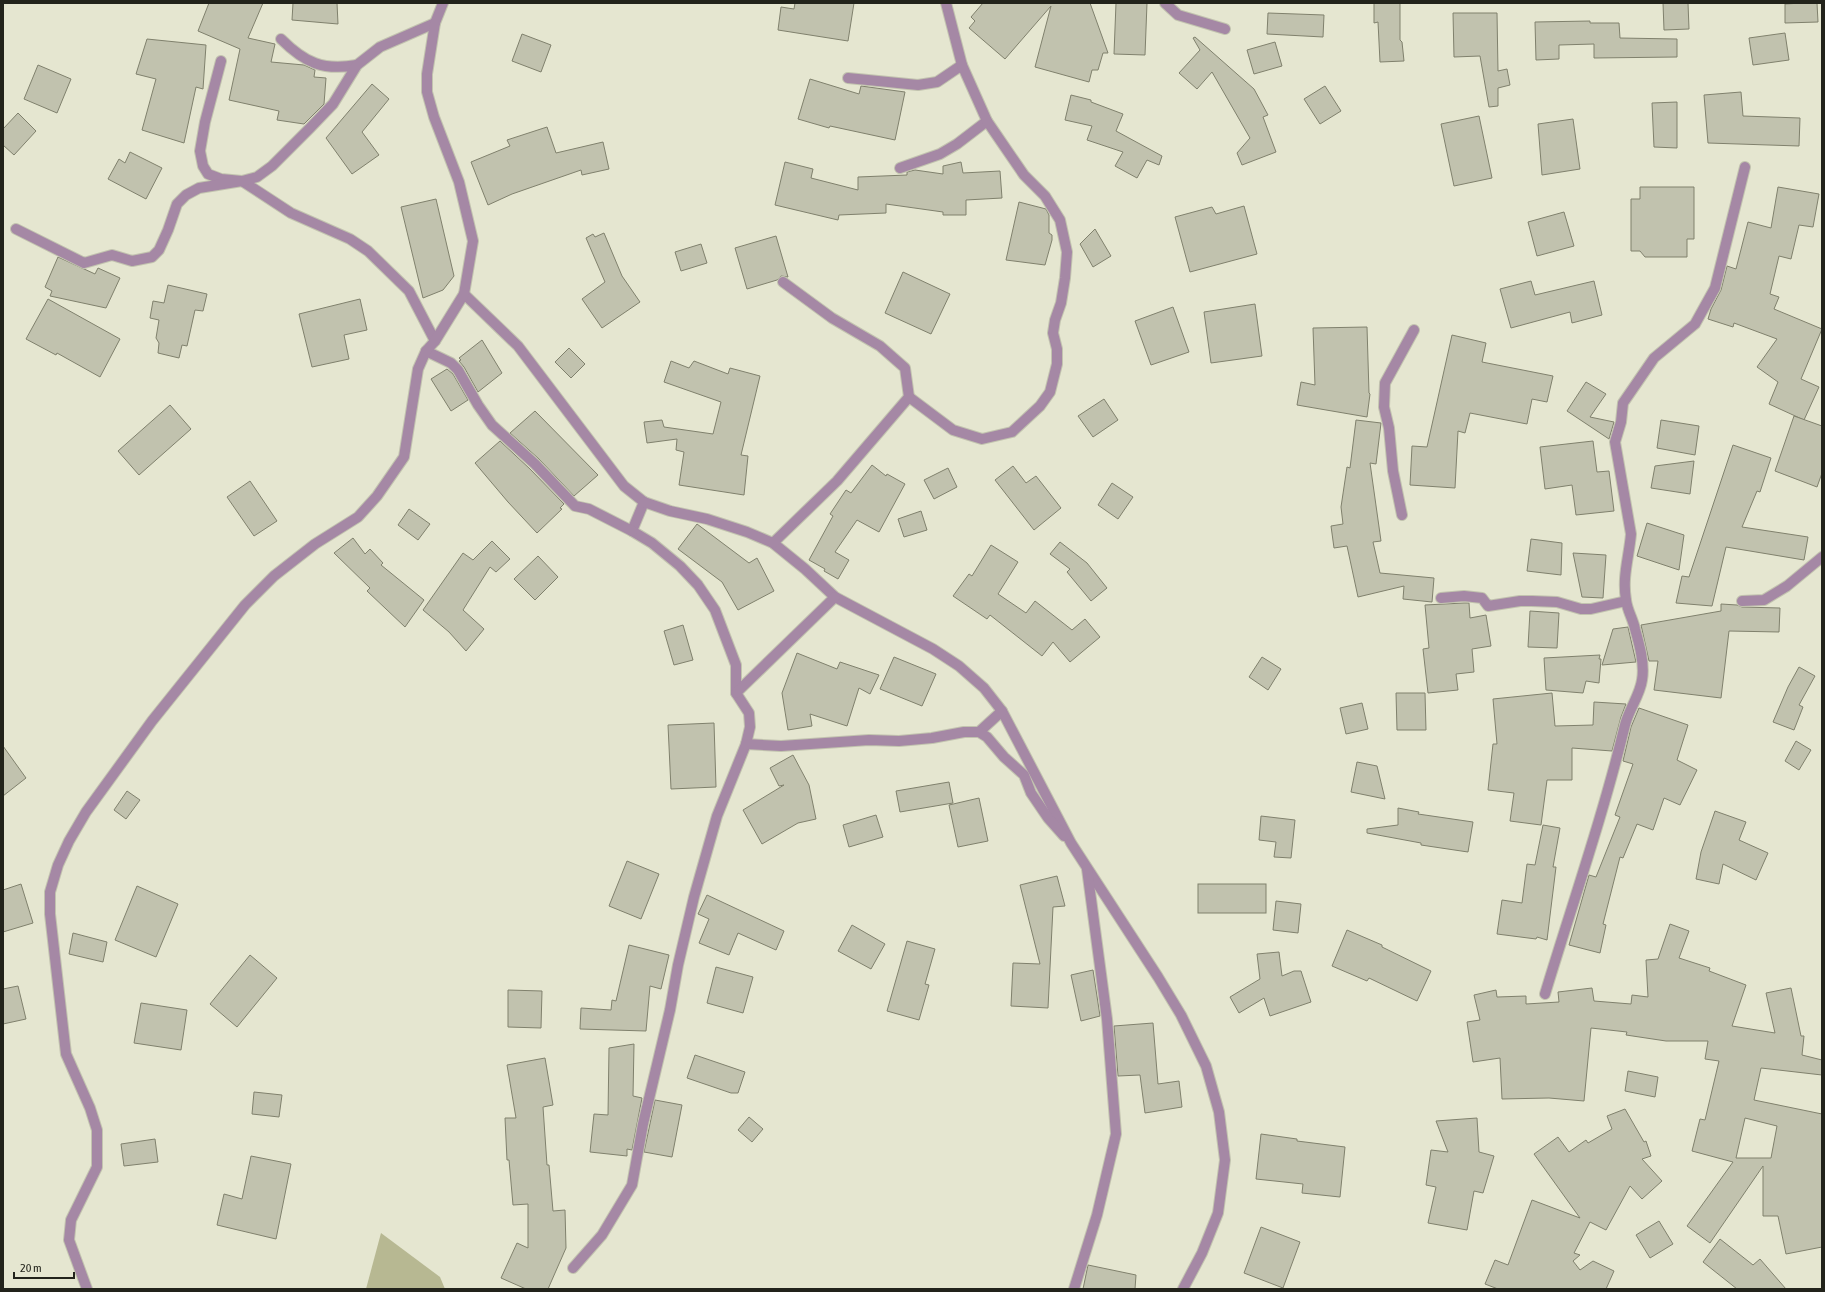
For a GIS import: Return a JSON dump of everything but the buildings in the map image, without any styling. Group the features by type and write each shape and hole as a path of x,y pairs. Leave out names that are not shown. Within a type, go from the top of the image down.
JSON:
{"street":[{"path":"87,1289 70,1240 71,1220 97,1167 97,1130 90,1108 66,1054 50,914 50,892 58,865 86,812 152,721 245,605 274,576 315,544 358,517 377,496 393,475 404,457 416,378 426,351 435,341 464,294 473,242 459,182 426,92 427,74 436,23 444,3"},
{"path":"783,282 832,318 880,346 905,368 909,397 953,430 982,439 1012,432 1040,406 1050,392 1057,364 1057,349 1053,334 1055,320 1062,303 1067,252 1060,220 1045,196 1024,175 987,121 962,65 946,3"},
{"path":"1165,3 1178,15 1225,30"},
{"path":"16,230 84,263 112,255 132,261 152,257 159,250 168,230 176,204 186,195 200,188 257,177 272,166 333,104 357,65 380,47 436,23"},
{"path":"281,39 292,50 305,59 322,66 339,68 357,65"},
{"path":"221,61 205,122 200,151 203,166 208,174 222,179 242,181 291,213 350,239 368,250 409,291 435,341"},
{"path":"848,78 918,85 937,82 962,65"},
{"path":"900,168 940,154 957,144 987,121"},
{"path":"1545,994 1617,759 1628,714 1642,679 1636,635 1626,601 1625,570 1630,548 1630,534 1615,442 1621,422 1623,403 1654,358 1695,324 1715,288 1745,167"},
{"path":"464,294 518,346 624,486 644,502 747,532 773,544 805,569 835,597 933,649 959,666 984,688 1002,711 1071,843 1181,1015 1206,1066 1219,1112 1225,1160 1218,1213 1202,1253 1183,1289"},
{"path":"1402,515 1393,471 1389,428 1384,407 1385,383 1414,330"},
{"path":"426,351 451,363 458,370 478,405 492,425 535,464 575,506 589,509 652,543 680,566 698,585 715,610 736,665 736,693 749,713 750,727 746,744 717,816 694,897 678,965 670,1010 643,1124 632,1185 602,1236 573,1268"},
{"path":"773,544 837,481 909,397"},
{"path":"632,531 644,502"},
{"path":"1742,601 1764,600 1787,586 1822,557"},
{"path":"1441,598 1464,596 1482,598 1488,606 1520,601 1557,602 1581,609 1591,610 1626,601"},
{"path":"736,693 835,597"},
{"path":"979,732 1002,711"},
{"path":"746,744 780,746 869,740 899,741 932,738 964,732 979,732 987,737 1004,757 1024,775 1031,793 1048,818 1071,843"},
{"path":"1074,1289 1097,1215 1116,1134 1108,1019 1086,865"}],"green space":[{"path":"381,1233 440,1277 445,1289 366,1289"}]}
